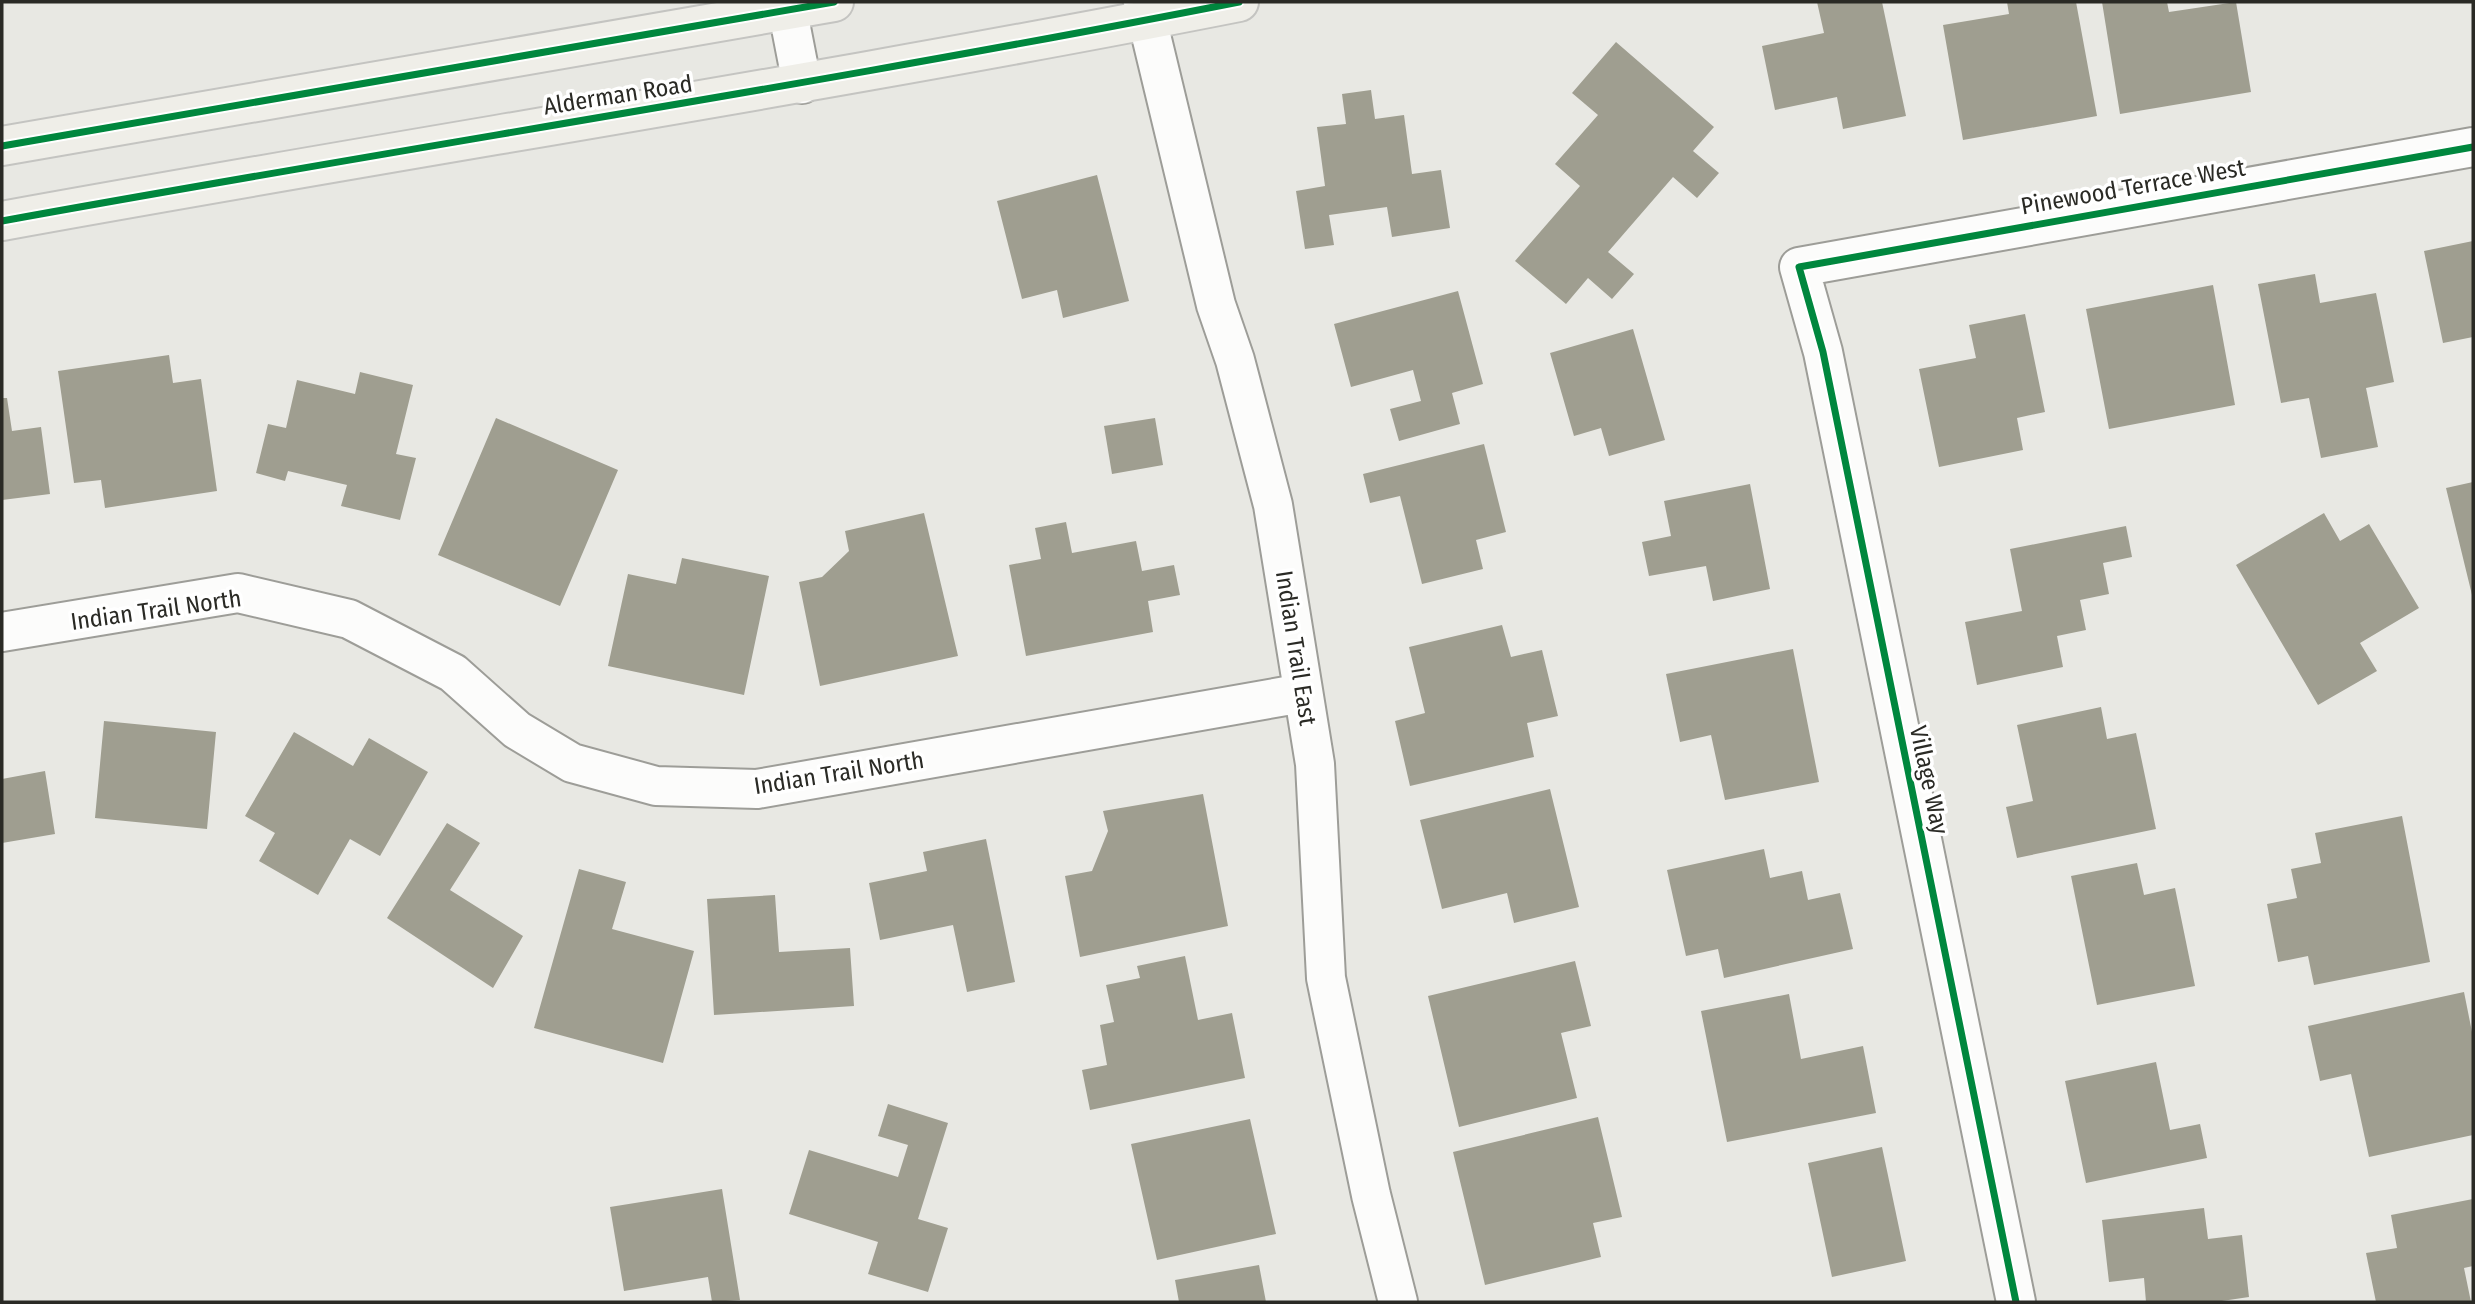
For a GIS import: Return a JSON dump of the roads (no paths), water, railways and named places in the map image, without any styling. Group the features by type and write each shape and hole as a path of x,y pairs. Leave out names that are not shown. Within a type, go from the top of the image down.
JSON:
{"main road":[{"path":"2,146 787,6 834,2"},
{"name":"Alderman Road","path":"2,221 259,174 802,84 1145,11 1239,2"}],"street":[{"path":"787,6 802,84"},
{"name":"Indian Trail East","path":"1145,11 1216,305 1235,360 1273,505 1315,764 1326,978 1371,1195 1398,1302"},
{"name":"Pinewood Terrace West","path":"1799,267 2473,146"},
{"name":"Village Way","path":"1799,267 1822,352 2016,1302"},
{"name":"Indian Trail North","path":"2,632 238,593 349,619 453,673 517,730 572,763 656,786 757,789 1303,693"}]}
